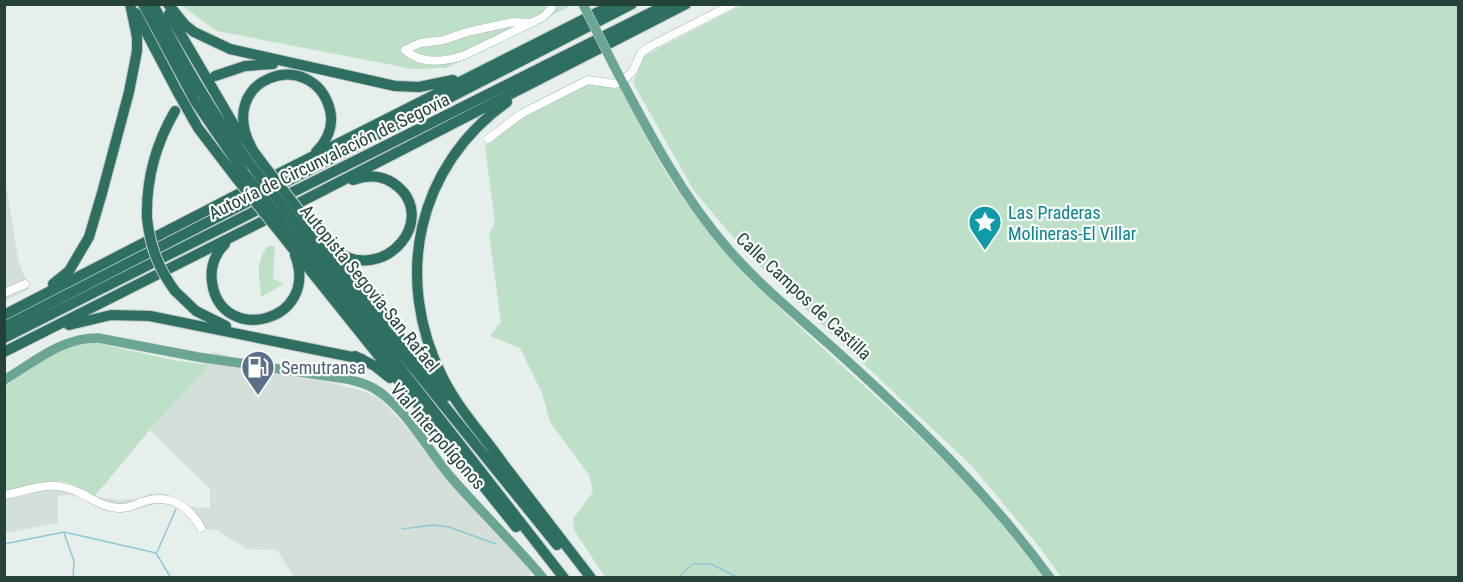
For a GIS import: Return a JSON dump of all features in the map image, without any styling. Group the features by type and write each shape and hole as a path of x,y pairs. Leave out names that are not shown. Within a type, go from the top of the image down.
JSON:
{"highway":[{"path":"131,4 198,128 249,171 296,231 438,430 556,578"},
{"path":"4,313 64,276 78,258 89,237 133,72 137,37 131,4"},
{"name":"Autopista Segovia-San Rafael","path":"143,4 195,101 564,578"},
{"name":"Autopista Segovia-San Rafael","path":"153,4 194,81 237,147 249,171"},
{"path":"166,4 203,74 234,125 254,152"},
{"path":"166,4 185,25 218,45 335,74 395,86 419,87 452,80 509,58"},
{"path":"4,313 614,4"},
{"name":"Autovía de Circunvalación de Segovia","path":"4,327 632,4"},
{"name":"Autovía de Circunvalación de Segovia","path":"4,338 668,4"},
{"path":"591,578 451,393 429,346 418,300 417,259 420,235 434,190 447,165 478,126 515,96 686,4"},
{"path":"4,352 590,55"},
{"path":"215,76 238,68 264,64 335,74"},
{"path":"249,171 254,152 246,139 242,122 249,95 254,88 268,78 286,75 303,77 316,86 326,98 332,117 331,126 323,145 294,166"},
{"path":"175,111 153,158 147,189 147,218 151,246 157,262 175,291 196,311 227,326 362,359 382,371 438,430"},
{"path":"296,231 317,233 328,245 354,260 374,260 388,255 401,244 409,230 411,219 409,206 403,192 385,179 364,177 322,191"},
{"path":"242,232 224,245 215,256 211,274 212,284 219,301 230,312 243,319 256,320 274,316 286,308 295,297 299,281 294,253 296,231"},
{"name":"Autopista Segovia-San Rafael","path":"296,231 584,578"},
{"path":"317,233 502,462"},
{"path":"40,334 96,317 138,315 362,359"}],"main road":[{"name":"Calle Campos de Castilla","path":"583,4 666,162 691,202 731,252 961,470 1010,526 1050,578"},
{"name":"Vial Interpolígonos","path":"4,380 57,347 81,339 98,338 198,357 347,379 365,384 378,390 391,402 414,428 448,474 543,578"}],"street":[{"path":"531,23 513,22 467,32 444,40 420,43 405,50 420,59 442,61 453,59 531,23 543,17 551,9 552,4"},
{"path":"488,139 520,114 588,80 615,84 622,81 633,71 641,53 649,47 733,4"},
{"path":"4,293 25,284"},
{"path":"4,495 48,485 74,490 94,502 117,508 162,499 179,503 186,508 195,516 201,528"}],"shaded area":[{"path":"4,171 18,260 29,289 5,301"},
{"path":"214,352 362,391 379,398 538,567 526,578 294,577 277,550 247,549 216,530 195,527 190,517 177,507 166,503 122,513 106,511 75,494 58,496 58,523 5,533 5,493 36,482 53,480 87,490 95,497 119,500 137,499 149,494 166,494 191,507 210,508 210,489 150,430"}],"green space":[{"path":"181,5 572,5 446,68 413,69 217,31"},
{"path":"742,5 1458,5 1458,577 1061,577 1041,549 972,466 748,255 694,191 633,83 642,57"},
{"path":"590,84 620,87 655,154 675,186 724,250 814,341 954,471 1044,577 605,577 574,530 573,519 593,492 589,475 550,422 542,393 520,348 490,336 501,322 489,234 495,223 485,146 512,121 574,89"},
{"path":"268,246 275,246 273,279 284,284 261,297 259,265"},
{"path":"92,342 173,360 210,365 153,426 94,497 72,484 51,481 5,493 5,386 57,353"}],"waterway":[{"path":"157,552 176,509"},
{"path":"402,529 433,525 449,527 496,544"},
{"path":"4,544 64,532 156,553 171,578"},
{"path":"64,533 74,561 73,578"},
{"path":"678,578 693,564 711,564 739,578"}],"place":[{"name":"Las Praderas Molineras-El Villar","path":"985,251"},
{"name":"Semutransa","path":"258,396"}]}
